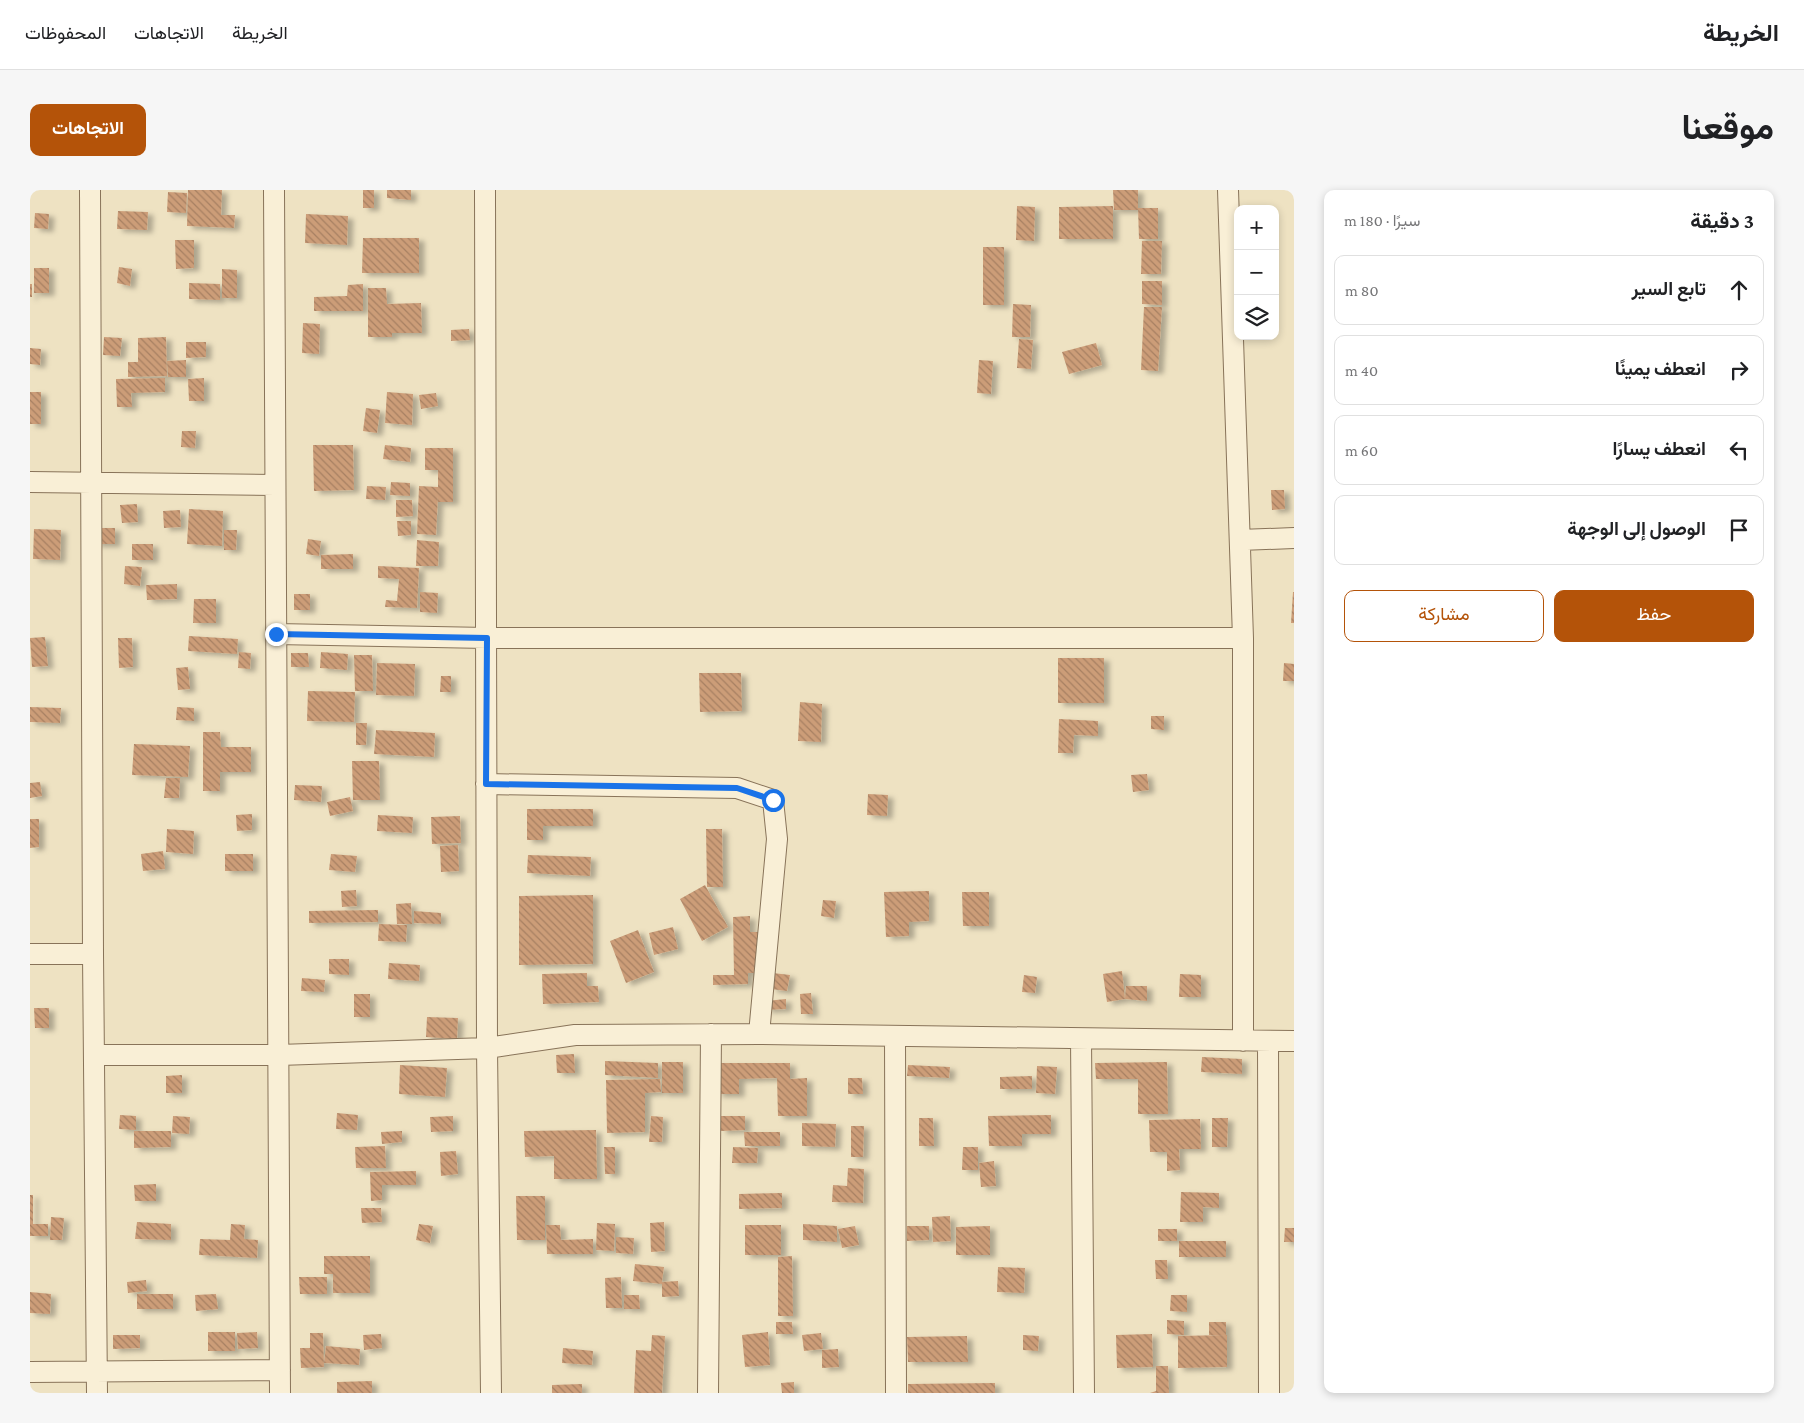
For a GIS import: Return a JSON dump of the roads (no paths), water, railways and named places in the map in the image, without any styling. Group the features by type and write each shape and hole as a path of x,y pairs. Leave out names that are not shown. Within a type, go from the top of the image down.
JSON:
{"street":[{"path":"90,190 97,1393"},
{"path":"274,190 280,1393"},
{"path":"485,190 487,1048 491,1393"},
{"path":"1228,190 1243,638 1242,1041"},
{"path":"30,482 275,485"},
{"path":"1240,540 1294,538"},
{"path":"276,634 487,638 1243,638"},
{"path":"486,784 737,788 773,800 777,838 759,1034"},
{"path":"30,954 93,954"},
{"path":"708,1393 711,1034"},
{"path":"95,1055 278,1055 487,1048 575,1035 759,1034 1294,1042"},
{"path":"895,1036 896,1393"},
{"path":"1081,1040 1084,1393"},
{"path":"1268,1042 1269,1393"},
{"path":"30,1372 280,1370"}]}
